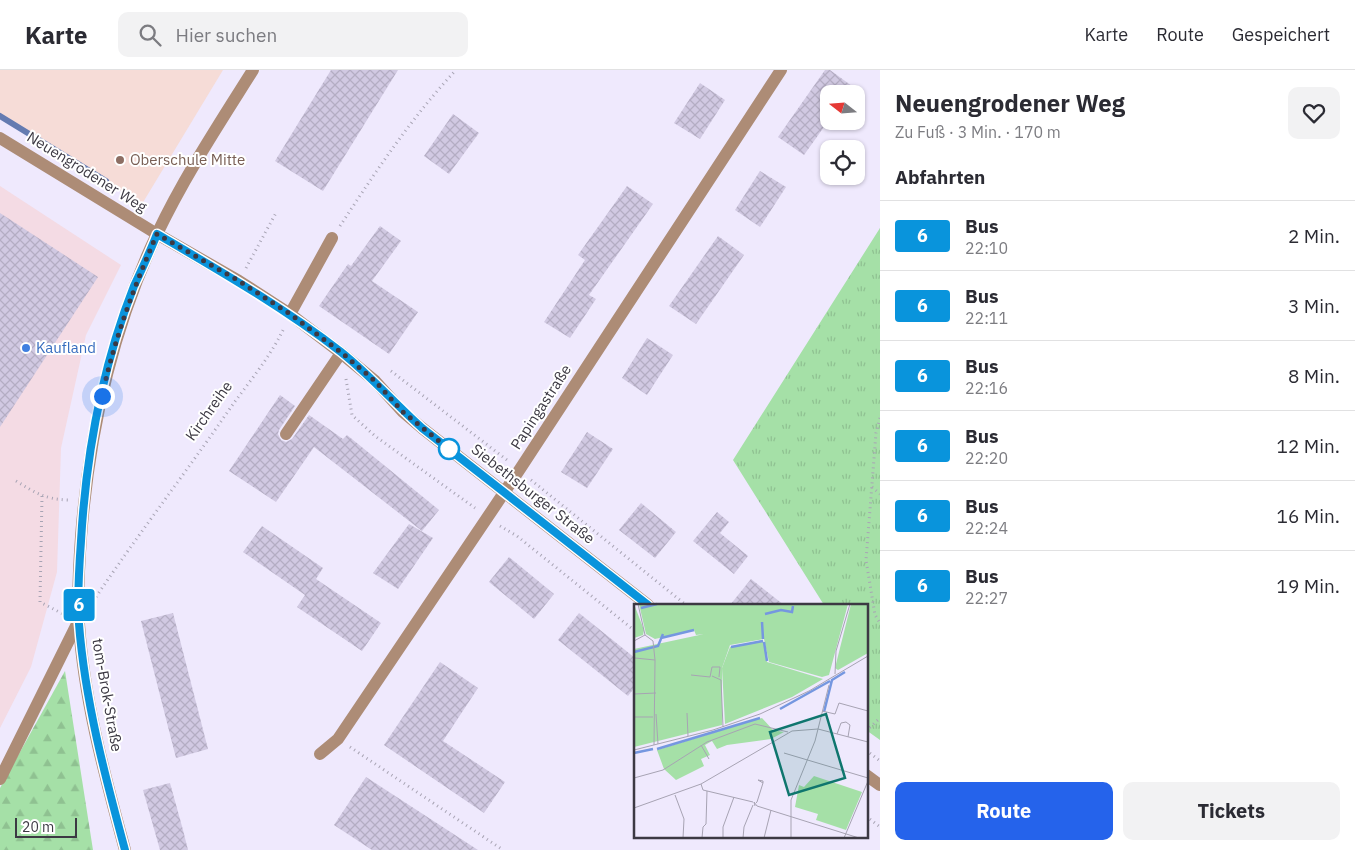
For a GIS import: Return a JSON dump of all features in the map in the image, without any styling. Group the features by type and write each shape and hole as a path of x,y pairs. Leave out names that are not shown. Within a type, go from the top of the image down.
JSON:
{"street":[{"name":"tom-Brok-Straße","path":"125,850 93,728 78,622 79,561 84,501 92,442 105,381 134,287 157,234 187,176 253,70"},
{"name":"Papingastraße","path":"320,754 338,739 520,469 781,70"},
{"name":"Neuengrodener Weg","path":"0,138 157,234"},
{"name":"Siebethsburger Straße","path":"157,234 239,281 290,314 342,353 375,381 403,412 422,428 647,604"},
{"path":"290,314 332,238"},
{"path":"286,434 342,353"},
{"path":"0,779 78,622"},
{"path":"868,776 880,785"}],"path":[{"path":"332,238 365,188 430,98 456,70"},
{"path":"239,281 277,211"},
{"name":"Kirchreihe","path":"94,600 130,546 215,431 275,345 290,314"},
{"path":"282,332 290,336"},
{"path":"333,365 345,374 352,415 375,436 486,517 517,536 634,630"},
{"path":"387,369 520,469 685,604"},
{"path":"880,418 876,432 866,560 875,615 880,623"},
{"path":"16,481 42,496 54,500"},
{"path":"872,487 880,494"},
{"path":"42,496 40,602 78,622"},
{"path":"868,729 880,718"},
{"path":"338,739 503,850"},
{"path":"868,752 880,761"},
{"path":"868,818 880,827"}],"shaded area":[{"name":"Oberschule Mitte","path":"0,70 223,70 142,204 0,116"},
{"name":"Kaufland","path":"0,186 121,265 86,335 61,448 57,572 31,667 0,728"}],"green space":[{"path":"880,228 880,740 868,731 868,604 823,604 733,460"},
{"path":"65,671 93,850 0,850 0,788"}],"building":[{"path":"331,70 398,70 323,191 275,161"},
{"path":"825,70 830,70 851,85 820,85 820,130 822,130 804,155 778,137"},
{"path":"700,83 725,100 700,139 674,123"},
{"path":"453,114 479,133 449,174 424,156"},
{"path":"760,171 786,187 760,227 735,210"},
{"path":"627,186 653,204 589,295 596,299 570,338 544,322 585,260 578,255"},
{"name":"Kaufland","path":"0,213 98,277 0,427"},
{"path":"380,226 401,241 372,281 418,312 389,354 319,306 348,264 351,266"},
{"path":"718,236 744,255 696,324 669,306"},
{"path":"647,338 673,355 647,395 622,378"},
{"path":"280,395 295,406 279,430 278,434 281,440 286,442 292,439 309,415 343,439 347,435 439,510 422,531 314,447 276,502 229,471"},
{"path":"587,432 613,449 587,488 561,472"},
{"path":"641,503 676,532 655,558 619,530"},
{"path":"717,512 729,522 720,533 748,556 734,574 693,541"},
{"path":"409,524 433,538 398,589 373,573"},
{"path":"262,526 323,568 316,579 381,623 362,651 297,607 305,595 243,552"},
{"path":"509,557 554,594 534,619 489,582"},
{"path":"751,579 783,604 731,604"},
{"path":"173,613 208,749 176,758 141,621"},
{"path":"579,613 634,657 634,688 628,696 558,640"},
{"path":"440,662 478,688 443,741 505,782 484,813 384,745"},
{"path":"366,777 478,850 372,850 334,825"},
{"path":"170,783 188,850 160,850 143,790"}],"waterway":[{"path":"0,116 106,181"}],"bus line":[{"name":"6","path":"125,850 93,728 84,672 78,622 79,561 84,501 92,442 105,381 134,287 157,234 239,281 290,314 342,353 375,381 403,412 422,428 647,604"}],"place":[{"name":"Oberschule Mitte","path":"120,160"},
{"name":"Kaufland","path":"26,348"}],"route":[{"path":"102,396 118,334 134,287 157,234 239,281 290,314 342,353 375,381 403,412 449,449"}]}
